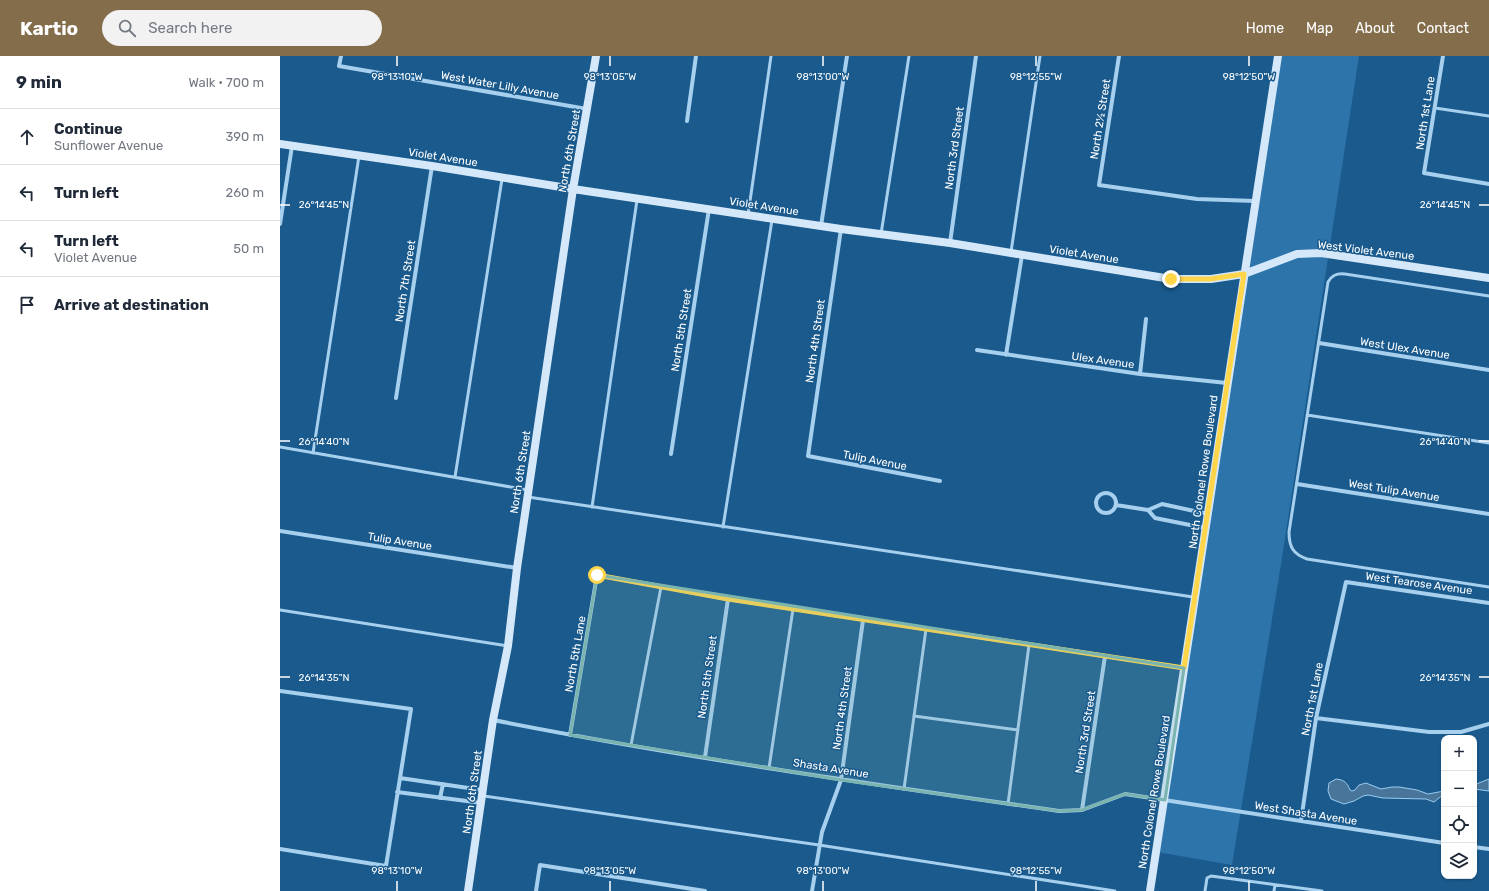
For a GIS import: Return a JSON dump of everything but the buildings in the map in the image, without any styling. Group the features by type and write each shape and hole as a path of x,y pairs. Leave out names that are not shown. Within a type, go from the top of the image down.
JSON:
{"street":[{"name":"West Water Lilly Avenue","path":"340,56 339,66 587,109"},
{"name":"North 6th Street","path":"468,891 494,720 508,646 516,568 573,189 596,56"},
{"path":"687,121 696,56"},
{"path":"821,226 847,56"},
{"name":"North 3rd Street","path":"950,243 976,56"},
{"name":"North 2½ Street","path":"1119,56 1099,185 1198,199 1256,201"},
{"name":"North Colonel Rowe Boulevard","path":"1150,891 1278,56"},
{"name":"North 1st Lane","path":"1443,56 1424,173 1489,184"},
{"name":"Violet Avenue","path":"280,144 841,229 950,243 1171,279 1210,279 1244,274"},
{"path":"280,224 292,146"},
{"name":"North 7th Street","path":"396,398 432,166"},
{"name":"North 5th Street","path":"671,454 709,209"},
{"name":"North 4th Street","path":"808,456 841,229"},
{"name":"West Violet Avenue","path":"1244,274 1298,254 1321,253 1489,278"},
{"path":"1006,355 1022,255"},
{"path":"1140,374 1146,319"},
{"name":"West Ulex Avenue","path":"1319,343 1489,370"},
{"name":"Ulex Avenue","path":"977,350 1140,374 1227,383"},
{"name":"Tulip Avenue","path":"808,456 940,481"},
{"name":"West Tulip Avenue","path":"1297,484 1489,514"},
{"path":"1108,493 1114,497 1116,505 1112,512 1104,514 1097,510 1095,502 1100,495 1108,493"},
{"path":"1116,505 1148,510 1162,504 1208,514"},
{"path":"1148,510 1155,518 1206,528"},
{"name":"Tulip Avenue","path":"280,531 516,568"},
{"name":"North 5th Lane","path":"570,735 597,575 661,587"},
{"name":"North 1st Lane","path":"1302,821 1316,718 1346,582"},
{"name":"West Tearose Avenue","path":"1346,582 1489,603"},
{"path":"661,587 863,620 1184,668"},
{"name":"North 5th Street","path":"705,757 728,599"},
{"name":"North 4th Street","path":"812,891 822,832 841,780 863,620"},
{"name":"North 3rd Street","path":"1082,810 1105,656"},
{"path":"280,691 411,709 386,866 280,849"},
{"path":"1316,718 1429,732 1461,732 1489,724"},
{"name":"Shasta Avenue","path":"494,720 570,735 841,780 1059,811 1082,810 1125,794 1165,800"},
{"path":"400,778 443,784 483,796"},
{"path":"440,798 443,784"},
{"path":"398,792 440,798 483,796"},
{"name":"West Shasta Avenue","path":"1165,800 1441,843"},
{"path":"1477,847 1489,849"},
{"path":"536,891 540,865 705,891"}],"lane":[{"path":"748,215 772,56"},
{"path":"881,234 909,56"},
{"path":"1010,253 1040,56"},
{"path":"1435,108 1489,116"},
{"path":"313,453 359,156"},
{"path":"454,477 502,177"},
{"path":"592,507 638,198"},
{"path":"723,527 772,218"},
{"path":"1489,296 1345,274 1334,275 1328,282 1289,540 1290,548 1299,557 1306,559 1489,587"},
{"path":"1307,415 1489,443"},
{"path":"280,447 454,477 592,507 1195,597"},
{"path":"631,745 661,587"},
{"path":"769,768 793,609"},
{"path":"280,610 508,646"},
{"path":"904,789 926,629"},
{"path":"1008,804 1029,645"},
{"path":"914,716 1018,730"},
{"path":"483,796 819,845 1115,891"},
{"path":"1205,891 1207,878 1211,876 1322,891"},
{"path":"1274,891 1275,885"}],"highlighted area":[{"path":"597,575 1184,668 1165,800 1125,794 1082,810 1059,811 841,780 570,735"}],"shaded area":[{"path":"1281,56 1359,56 1282,558 1232,865 1157,852"},
{"path":"1336,779 1342,780 1352,791 1359,785 1366,783 1381,789 1399,787 1417,790 1428,794 1441,792 1441,796 1434,802 1426,799 1383,798 1368,795 1344,804 1331,799 1328,791 1329,783"},
{"path":"1489,779 1489,791 1477,789 1477,784"}],"route":[{"path":"597,575 728,599 1184,668 1244,274 1210,279 1171,279"}]}
